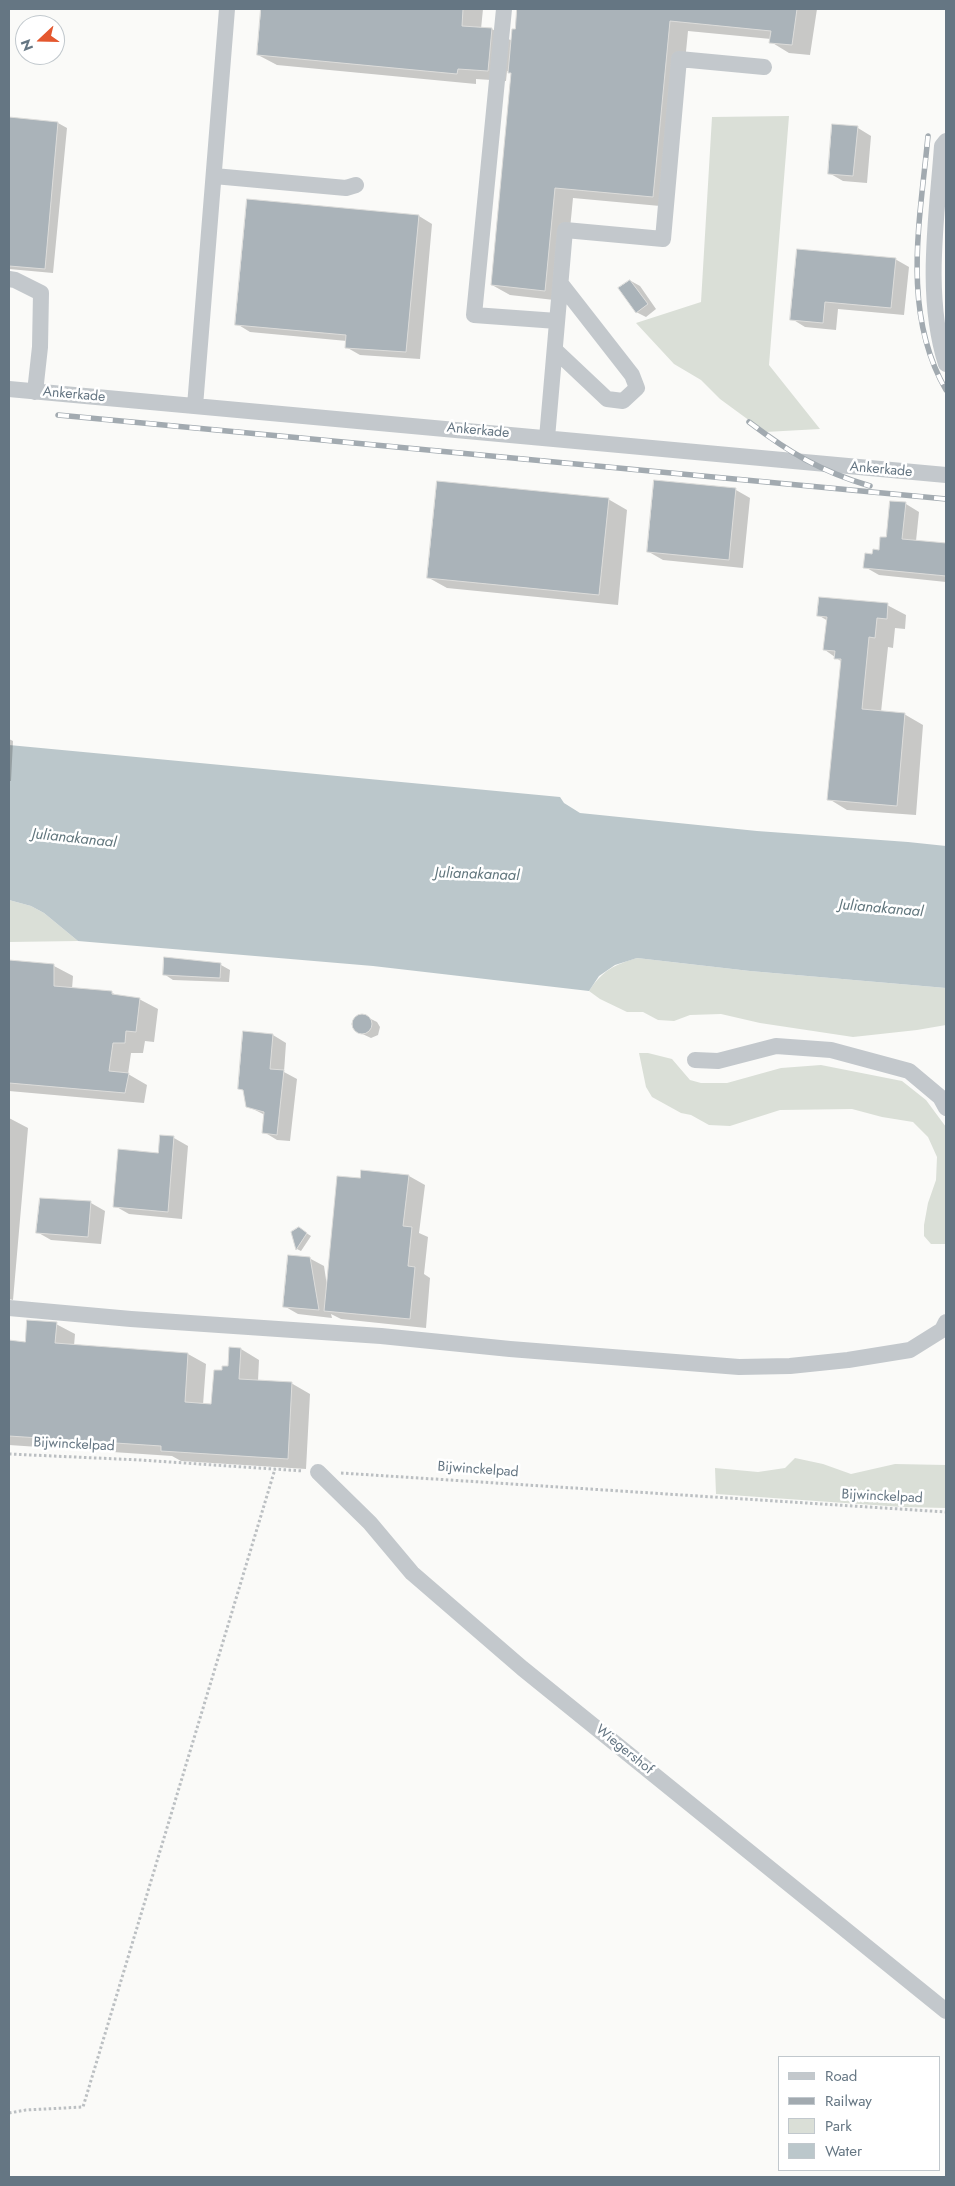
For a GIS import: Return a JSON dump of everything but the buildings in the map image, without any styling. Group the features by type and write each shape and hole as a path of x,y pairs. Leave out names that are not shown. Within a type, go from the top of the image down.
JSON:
{"street":[{"path":"195,406 227,9"},
{"path":"504,9 474,315 557,321"},
{"path":"547,438 565,230 663,239 679,59 764,66"},
{"path":"946,141 942,146 933,276 941,349 946,364"},
{"path":"214,176 346,188 356,185"},
{"path":"9,279 41,293 40,347 34,392"},
{"path":"555,350 607,399 623,401 637,388 632,375 561,284"},
{"name":"Ankerkade","path":"9,389 946,475"},
{"path":"695,1060 718,1061 776,1046 831,1050 909,1071 940,1098 946,1108"},
{"path":"9,1308 141,1320 382,1336 510,1349 739,1366 790,1366 910,1350 942,1330 946,1322"},
{"name":"Wiegershof","path":"318,1472 370,1523 412,1572 522,1668 946,2011"}],"path":[{"name":"Bijwinckelpad","path":"9,1454 946,1512"},
{"path":"9,2113 83,2106 275,1469"}],"green space":[{"path":"789,116 769,365 820,429 765,432 720,399 701,380 674,364 636,323 701,302 712,117"},
{"path":"9,900 31,906 44,913 78,941 9,942"},
{"path":"637,958 750,971 946,988 946,1025 853,1037 760,1023 721,1014 690,1015 674,1021 658,1020 643,1012 627,1012 600,999 589,991 604,973 622,963"},
{"path":"639,1053 648,1053 672,1059 690,1080 701,1083 727,1083 781,1068 821,1065 902,1081 926,1100 946,1127 946,1244 931,1244 924,1236 928,1203 936,1180 937,1157 928,1137 913,1122 882,1117 852,1109 780,1110 730,1126 709,1125 691,1115 681,1113 652,1097 646,1087"},
{"path":"795,1458 823,1464 851,1474 895,1464 946,1465 946,1508 902,1507 716,1494 715,1468 758,1472 785,1468"}],"water":[{"name":"Julianakanaal","path":"9,745 560,797 564,803 580,813 757,831 946,846 946,988 750,971 637,958 615,965 599,976 589,991 373,966 78,941 44,913 31,906 9,900"}],"railway":[{"path":"928,136 918,233 918,298 923,329 932,360 946,390"},
{"path":"58,415 946,499"},
{"path":"749,422 806,460 836,474 870,486"}]}
